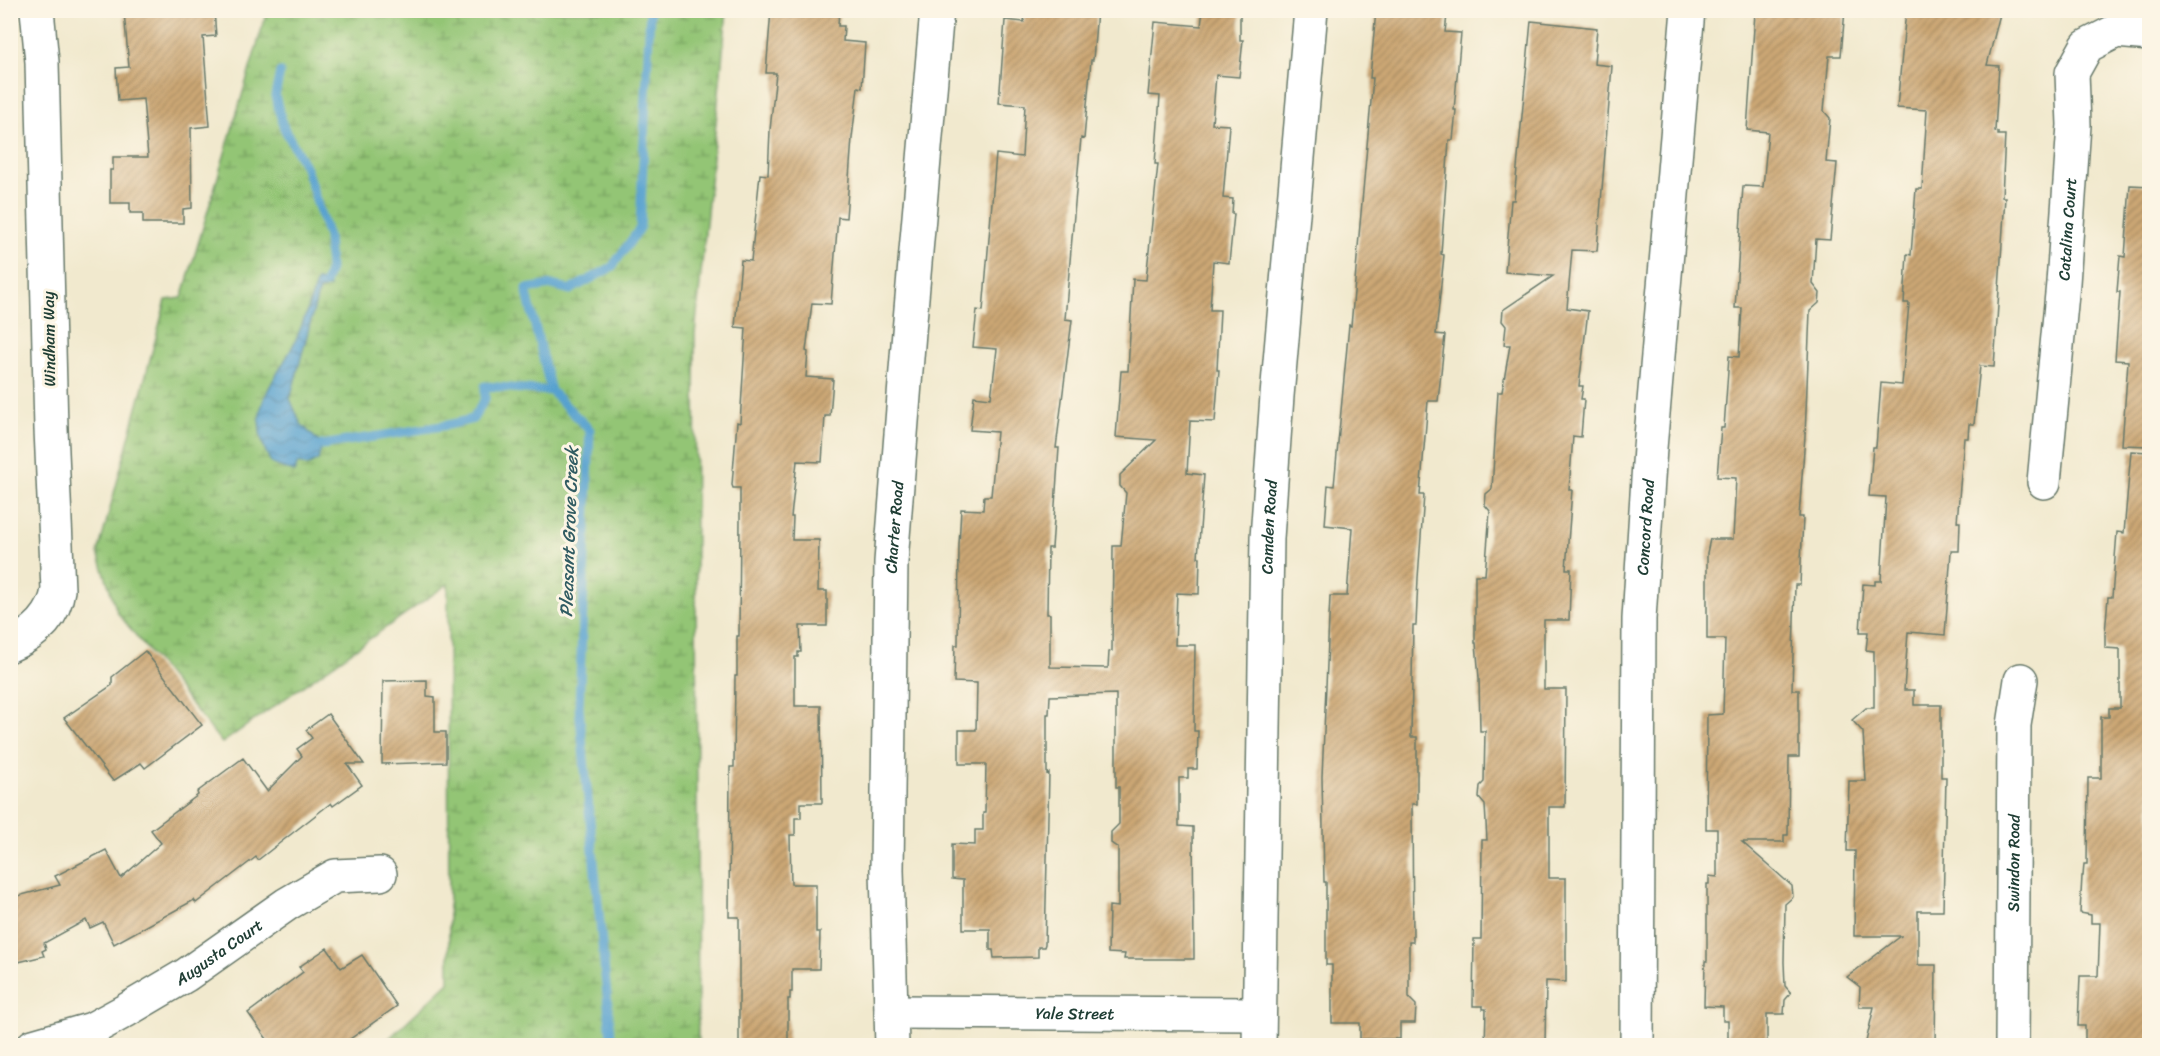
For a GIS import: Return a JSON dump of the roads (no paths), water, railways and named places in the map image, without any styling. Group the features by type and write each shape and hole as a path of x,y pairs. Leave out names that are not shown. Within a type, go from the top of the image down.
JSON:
{"street":[{"name":"Windham Way","path":"10,645 33,632 53,612 58,590 52,452 42,62 37,10"},
{"name":"Charter Road","path":"892,1046 887,870 891,562 937,10"},
{"name":"Camden Road","path":"1259,1030 1267,538 1277,396 1311,10"},
{"name":"Concord Road","path":"1637,1046 1639,619 1651,436 1688,10"},
{"name":"Catalina Court","path":"2044,482 2063,283 2074,125 2072,73 2087,46 2116,31 2150,34"},
{"name":"Swindon Road","path":"2013,1046 2014,725 2020,680"},
{"name":"Augusta Court","path":"50,1043 92,1029 125,1011 186,975 287,904 336,876 380,874"},
{"name":"Yale Street","path":"891,1012 1259,1030"}],"water":[{"path":"317,280 330,287 319,290 290,399 301,424 322,445 318,460 307,466 298,463 294,472 272,464 263,444 259,427 260,412 271,384 297,337"}],"waterway":[{"name":"Pleasant Grove Creek","path":"612,1046 579,707 590,430 551,391 526,289 552,285 570,290 612,267 640,228 650,10"},
{"path":"280,72 275,96 284,128 306,168 328,237 330,269 325,284"},
{"path":"322,445 473,419 485,399 485,386 551,391"}]}
